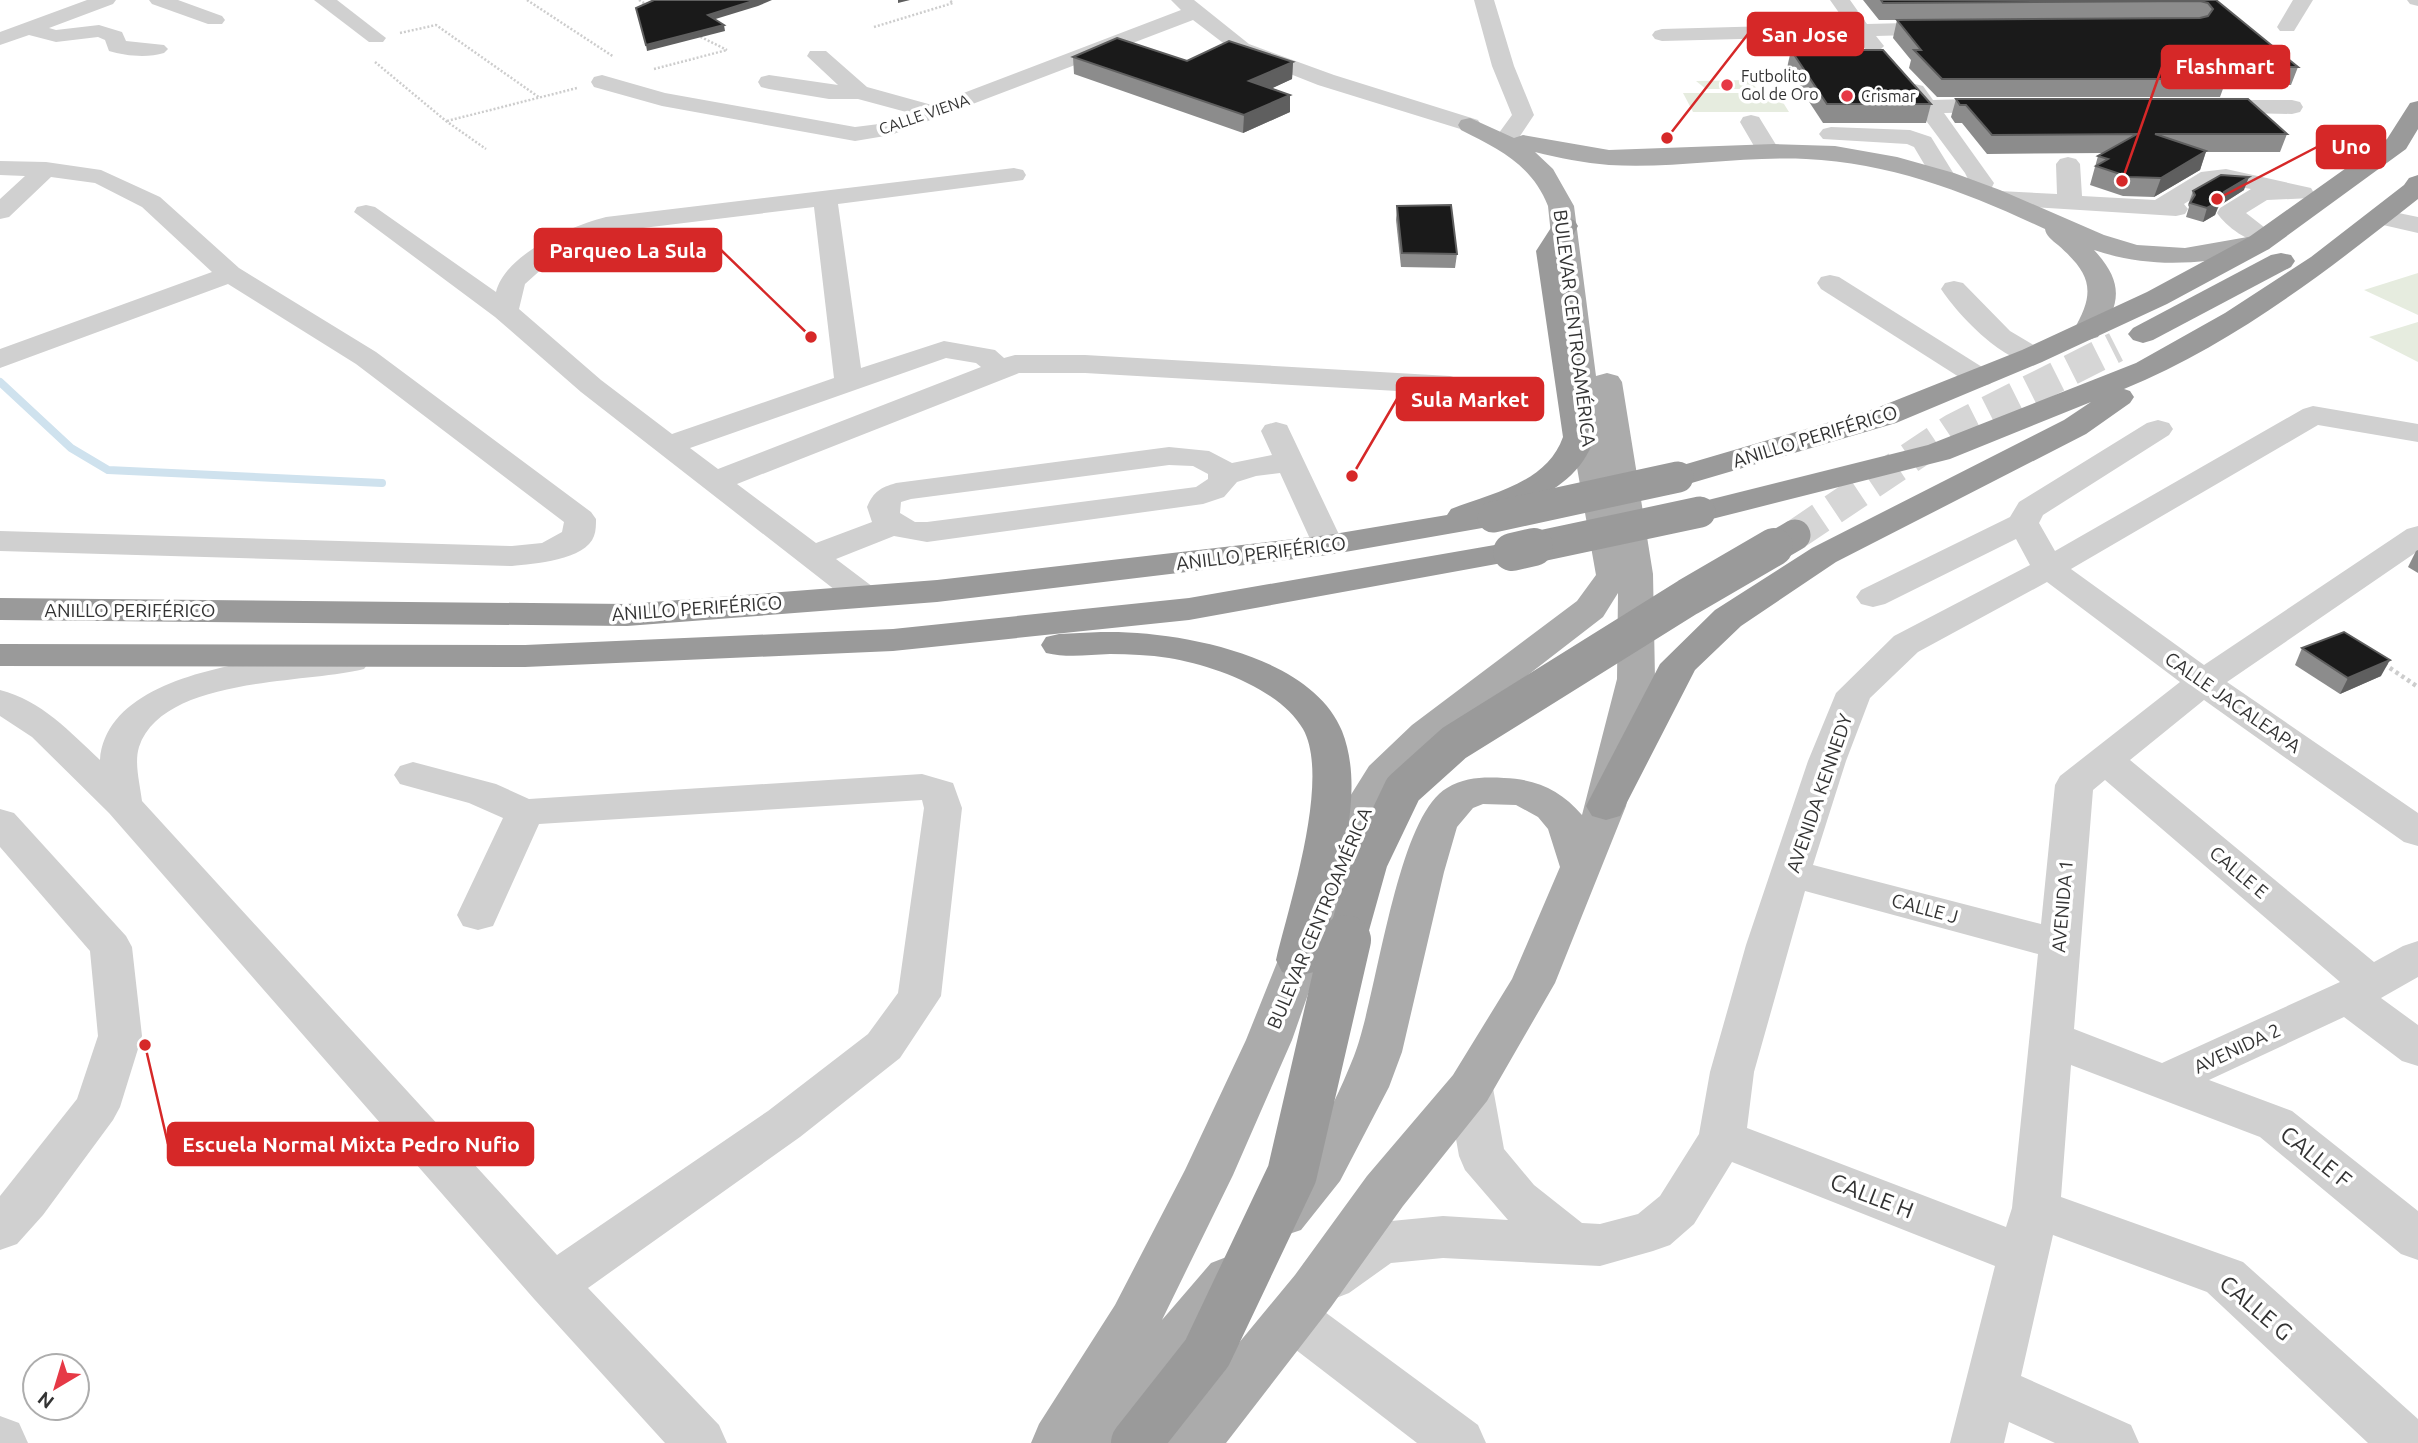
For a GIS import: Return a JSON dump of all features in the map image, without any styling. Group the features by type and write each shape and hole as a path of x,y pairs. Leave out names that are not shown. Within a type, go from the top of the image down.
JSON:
{"highway":[{"name":"ANILLO PERIFÉRICO","path":"0,609 627,615 937,591 1328,545 1493,517 1678,477 1885,416 2032,356 2157,298 2262,240 2315,193 2397,144 2418,108"},
{"path":"2116,347 2211,300 2296,252 2348,213 2397,144"},
{"name":"ANILLO PERIFÉRICO","path":"0,655 525,656 893,640 1189,609 1512,552 1700,512 1939,452 2147,369 2235,319 2320,262 2413,190 2418,183"},
{"path":"1430,529 1539,485 1570,463 1576,452 1579,437 1550,251 1579,199"},
{"path":"1606,806 1679,664 1728,618 1824,555 2075,427 2117,399 2147,369"},
{"path":"1136,1443 1208,1353 1292,1174 1346,938 1369,860 1403,789 1454,743 1688,597 1795,535"},
{"path":"893,640 1046,646 1143,643 1202,653 1254,672 1291,693 1320,724 1330,764 1328,821 1298,960"}],"main road":[{"name":"BULEVAR CENTROAMÉRICA","path":"1192,1443 1303,1304 1385,1191 1470,1088 1533,983 1606,806 1636,680 1636,574 1579,199 1546,159 1515,139 1470,125"},
{"name":"BULEVAR CENTROAMÉRICA","path":"1470,125 1511,146 1545,173 1559,200 1579,199"},
{"path":"1515,139 1588,155 1640,158 1769,153 1822,153 1861,157 1914,168 1945,178 1989,194 2097,242 2157,256 2187,256 2262,240"},
{"path":"1579,199 1640,158"},
{"name":"BULEVAR CENTROAMÉRICA","path":"1059,1443 1134,1322 1209,1175 1269,1040 1298,960 1353,825 1383,775 1426,734 1590,609 1613,575 1589,445 1579,199"},
{"path":"2036,215 2085,254 2099,276 2103,300 2088,331"},
{"path":"1085,1443 1134,1392 1323,1167 1365,1087 1379,1052 1423,872 1438,823 1459,798 1479,790 1523,792 1552,807 1567,825 1580,866"}],"street":[{"path":"3,37 106,0"},
{"path":"159,0 215,20"},
{"path":"324,0 376,38"},
{"path":"1484,0 1503,66 1523,115 1515,139"},
{"path":"1840,0 1861,30 1930,107 1989,194 2168,208 2210,177 2226,176 2315,193"},
{"path":"2287,27 2303,0"},
{"path":"1188,6 1242,48 1326,80 1470,125"},
{"name":"CALLE VIENA","path":"602,82 662,99 855,134 883,130 933,112 1188,6"},
{"path":"1662,35 1959,28"},
{"path":"29,29 56,36"},
{"path":"0,59 56,36 106,31 115,36 116,47 157,49"},
{"path":"818,56 859,92"},
{"path":"1300,90 1326,80"},
{"path":"769,82 829,92 859,92 933,112"},
{"path":"1930,107 2027,106"},
{"path":"2180,106 2292,107"},
{"path":"1751,122 1769,153"},
{"path":"1831,134 1910,137 1923,142 1945,178"},
{"path":"2068,164 2070,201"},
{"path":"0,168 46,169 112,180 150,202 230,274 366,358 580,519 578,536 567,546 549,552 512,556 0,541"},
{"path":"0,212 46,169"},
{"path":"505,311 512,281 555,244 606,225 1014,175"},
{"path":"2262,240 2224,213 2262,193 2315,193"},
{"path":"825,198 849,383"},
{"path":"366,212 505,311 591,386 865,597"},
{"path":"2379,217 2418,225"},
{"path":"4,357 230,274"},
{"path":"1830,283 1980,378"},
{"path":"1954,289 2000,337 2032,356"},
{"path":"669,445 944,349 985,356 998,368"},
{"path":"716,481 998,368 1016,364 1085,363 1450,385"},
{"name":"AVENIDA KENNEDY","path":"1303,1304 1381,1243 1443,1237 1600,1245 1653,1230 1677,1210 1722,1138 1732,1072 1768,945 1827,761 1854,693 1906,644 2049,568 2313,415 2418,433"},
{"path":"750,417 789,452"},
{"path":"1873,597 2024,523 2030,509 2158,429"},
{"path":"1276,431 1328,545"},
{"path":"1169,456 1201,458 1222,468 1225,475 1223,483 1216,490 1203,495 927,533 908,531 894,525 885,518 883,507 888,496 907,490 1169,456"},
{"path":"1225,475 1251,467 1291,462"},
{"path":"2024,523 2049,568"},
{"path":"813,556 894,525"},
{"name":"AVENIDA 1","path":"1977,1443 1993,1390 2022,1255 2036,1208 2074,785 2203,682 2418,536"},
{"name":"CALLE JACALEAPA","path":"2049,568 2203,682 2418,832"},
{"path":"123,804 119,749 127,730 150,709 177,693 229,676 396,656"},
{"path":"0,702 19,710 45,729 123,804 553,1285 700,1443"},
{"name":"CALLE E","path":"2106,760 2360,991 2418,1049"},
{"path":"413,775 482,793 526,812 922,787 939,792 943,808 919,996 884,1046 784,1124 553,1285"},
{"path":"478,915 526,812"},
{"path":"0,822 111,947 120,1036 97,1107 26,1201 0,1229"},
{"name":"CALLE J","path":"1791,873 2059,944"},
{"name":"AVENIDA 2","path":"2163,1082 2360,991 2418,957"},
{"path":"2050,1038 2163,1082"},
{"name":"CALLE F","path":"2163,1082 2276,1124 2418,1239"},
{"path":"1470,1088 1482,1156 1517,1199 1571,1243"},
{"name":"CALLE H","path":"1722,1138 2022,1255"},
{"name":"CALLE G","path":"2036,1208 2225,1277 2406,1443"},
{"path":"1303,1304 1459,1443"},
{"path":"1993,1390 2112,1443"}],"path":[{"path":"527,0 616,58"},
{"path":"639,0 651,8"},
{"path":"874,27 953,3 949,0"},
{"path":"486,149 446,121 352,43 436,25 540,98"},
{"path":"695,34 727,50"},
{"path":"2373,657 2418,687"}],"shaded area":[{"name":"Futbolito Gol de Oro","path":"1750,80 1757,89 1706,89 1696,81"},
{"path":"1683,93 1777,93 1789,112 1693,112"},
{"path":"2418,273 2418,315 2364,290"},
{"path":"2418,322 2418,362 2369,337"}],"building":[{"path":"654,0 756,0 708,15 724,25 646,45 636,8"},
{"path":"1881,0 2216,0 2298,67 2214,67 2227,79 1942,79 1914,50 1921,50 1897,20 2200,18 2208,16 2213,9 2208,3 2200,1 1883,3"},
{"path":"1117,38 1187,61 1229,41 1293,62 1249,81 1290,95 1244,115 1073,57"},
{"path":"1791,50 1883,50 1931,104 1827,104"},
{"path":"1956,99 2248,99 2287,134 2155,134 2206,151 2161,178 2129,177 2096,166 2108,159 2098,156 2137,134 1992,135 1966,105 1960,105"},
{"path":"2221,175 2249,177 2224,192 2220,201 2207,208 2190,203 2195,195 2193,191"},
{"path":"1451,205 1457,254 1402,253 1397,206"},
{"path":"2344,632 2390,660 2348,678 2302,648"}],"waterway":[{"path":"0,382 71,448 108,470 382,483"}],"tunnel":[{"path":"1795,535 1953,429 2116,347"}],"place":[{"name":"Futbolito Gol de Oro","path":"1727,85"},
{"name":"Crismar","path":"1847,96"},
{"name":"San Jose","path":"1667,138"},
{"name":"Flashmart","path":"2122,181"},
{"name":"Uno","path":"2217,199"},
{"name":"Parqueo La Sula","path":"811,337"},
{"name":"Sula Market","path":"1352,476"},
{"name":"Escuela Normal Mixta Pedro Nufio","path":"145,1045"}]}
